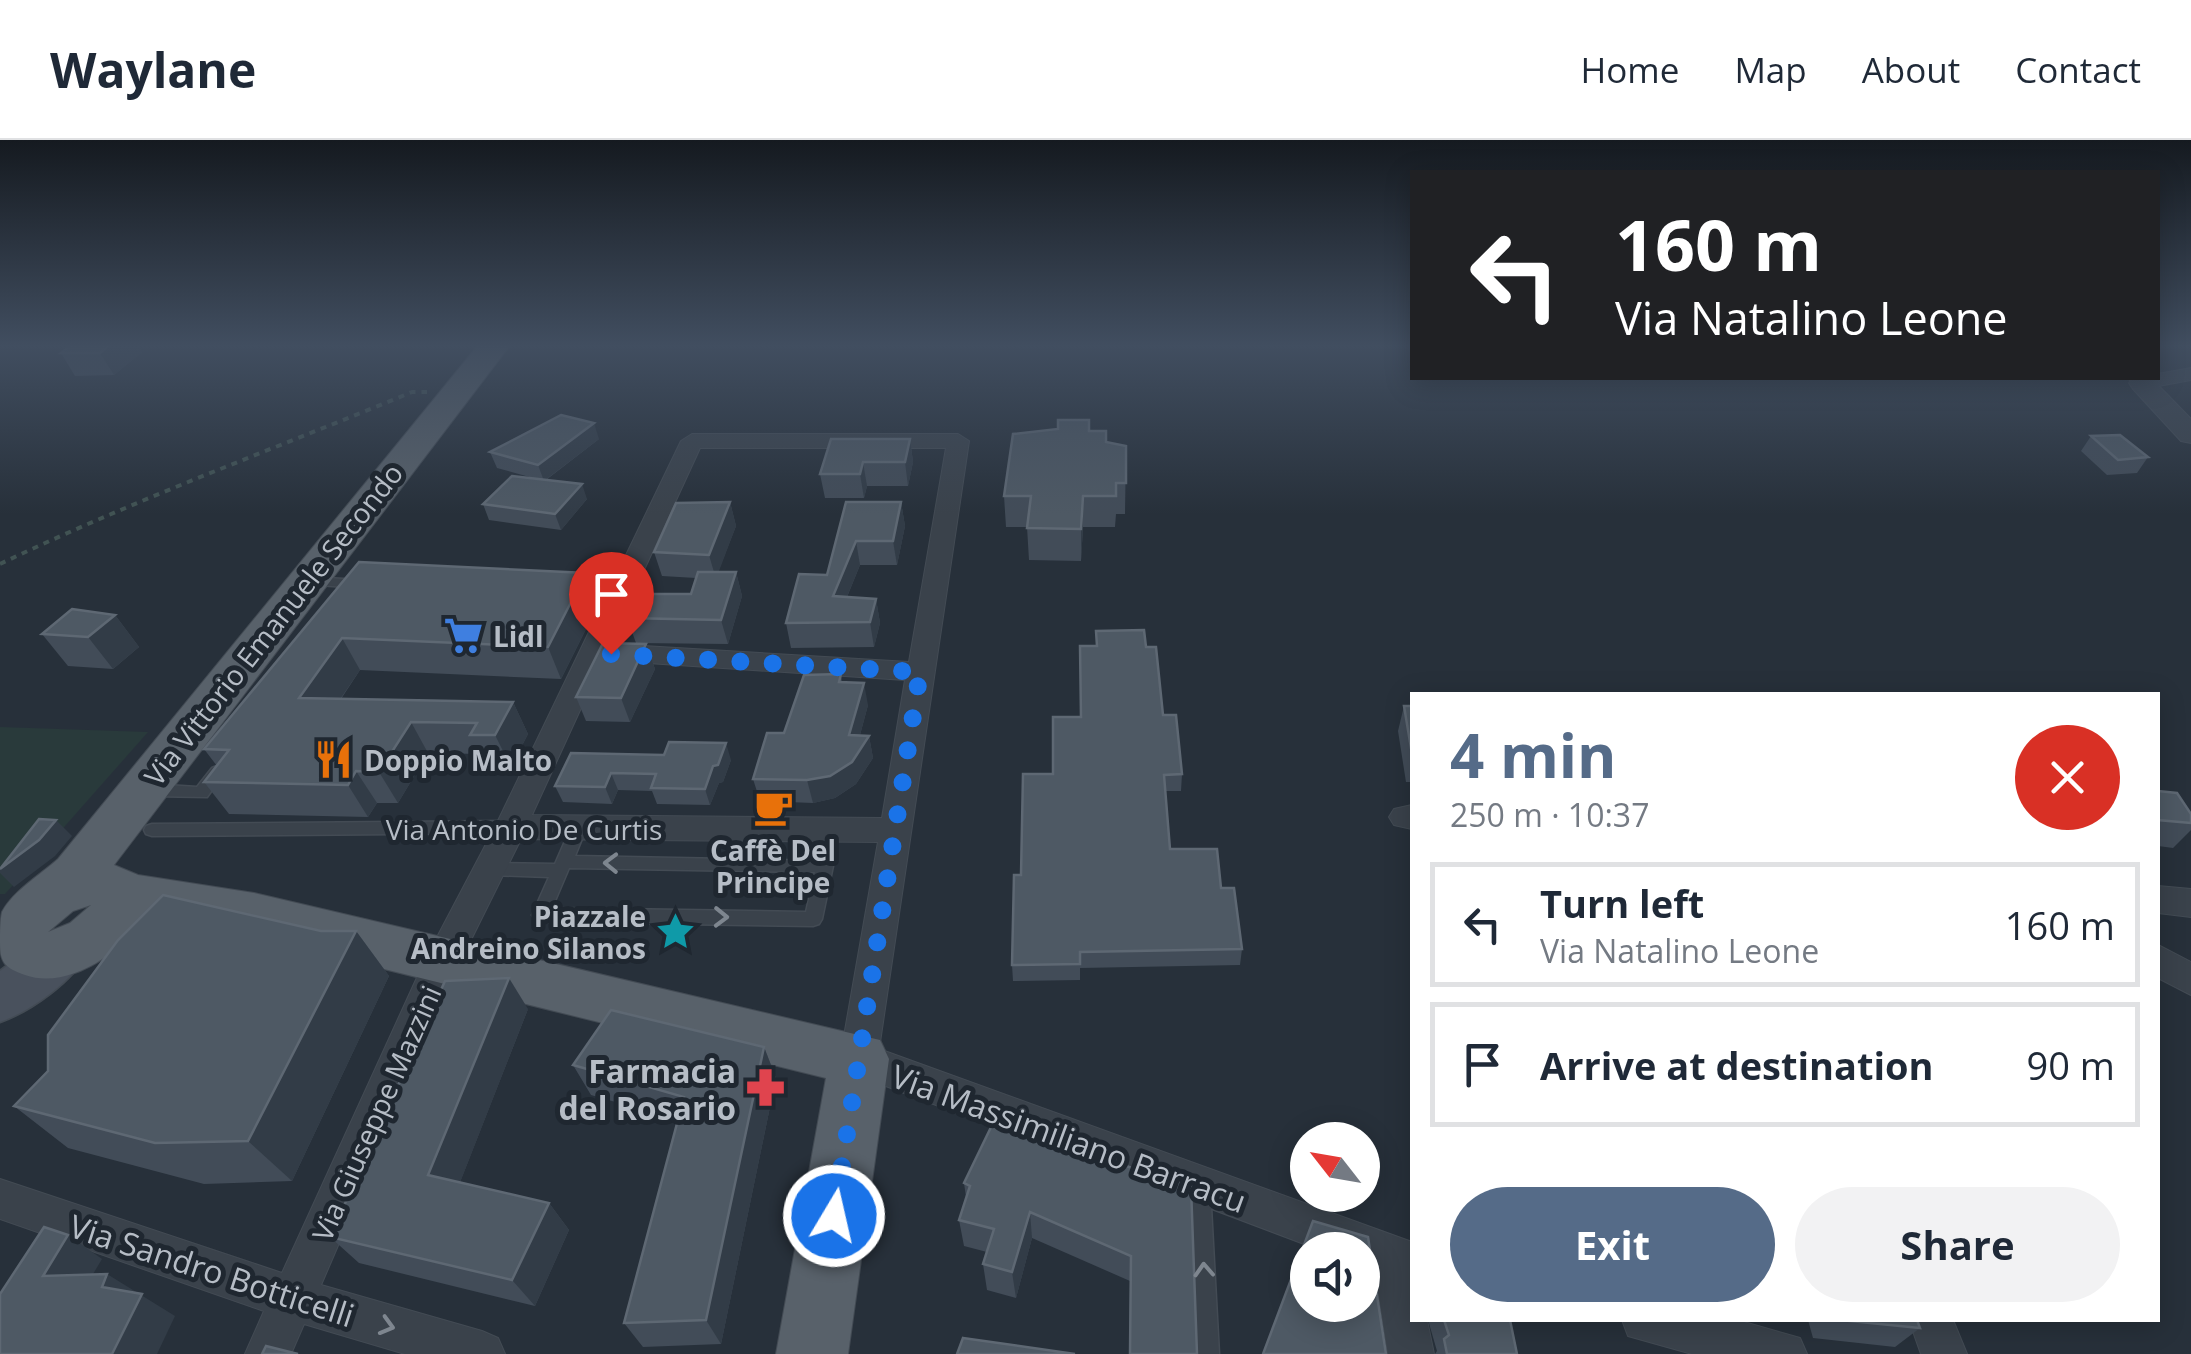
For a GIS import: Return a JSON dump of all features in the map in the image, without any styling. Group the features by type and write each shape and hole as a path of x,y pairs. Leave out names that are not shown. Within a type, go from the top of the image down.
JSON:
{"main road":[{"name":"Via Vittorio Emanuele Secondo","path":"0,1000 76,874 140,810 254,661 308,581 450,401"},
{"name":"Via Massimiliano Barracu","path":"47,925 254,915 858,1059"},
{"path":"812,1354 858,1059"}],"street":[{"path":"2159,401 2191,435"},
{"name":"Via Giuseppe Mazzini","path":"268,1354 444,960 594,652 613,597 692,440 958,441 920,672"},
{"path":"594,652 920,672 858,1059"},
{"name":"Via Antonio De Curtis","path":"511,827 895,830"},
{"path":"2160,900 2191,903"},
{"path":"2160,961 2191,980"},
{"name":"Via Massimiliano Barracu","path":"858,1059 1404,1261"},
{"name":"Via Sandro Botticelli","path":"0,1199 294,1299 482,1354"},
{"path":"1404,1261 1411,1354"},
{"path":"1652,1322 1784,1354"},
{"path":"1932,1322 1944,1354"}],"lane":[{"path":"308,581 386,585"},
{"path":"355,597 366,584"},
{"path":"140,810 202,792 224,762"},
{"name":"Via Antonio De Curtis","path":"140,810 511,827"},
{"path":"490,869 562,866 825,866 813,919 541,915 562,866 578,829"},
{"path":"1200,1186 1208,1354"}],"path":[{"path":"0,564 102,515 217,473 391,401"}],"shaded area":[{"path":"0,727 148,732 5,894 0,894"}],"building":[{"path":"561,415 594,423 538,465 490,452"},
{"path":"1058,420 1089,420 1089,431 1106,431 1106,442 1126,446 1126,483 1116,483 1116,496 1083,496 1081,529 1027,528 1031,496 1004,496 1013,434 1058,429"},
{"path":"2120,435 2148,457 2118,460 2091,436"},
{"path":"831,439 910,439 905,462 863,462 860,474 820,474"},
{"path":"512,476 582,484 555,514 483,504"},
{"path":"730,502 709,555 654,552 676,503"},
{"path":"846,502 901,502 893,541 856,541 833,596 876,599 870,622 786,623 799,574 827,575"},
{"path":"359,562 586,573 548,647 342,638 299,698 513,702 495,735 470,735 477,723 411,722 379,772 356,771 348,785 204,782 229,750 204,749"},
{"path":"698,572 736,572 721,620 627,618 637,594 691,594"},
{"path":"72,609 115,615 88,637 42,634"},
{"path":"1144,630 1146,647 1156,647 1163,715 1176,715 1182,774 1164,775 1170,849 1217,849 1221,888 1234,888 1242,949 1080,952 1080,964 1012,965 1014,875 1021,875 1023,774 1053,774 1053,717 1081,717 1080,646 1097,646 1096,631"},
{"path":"603,643 646,644 621,698 576,697"},
{"path":"841,674 839,682 864,683 849,735 869,736 852,762 830,776 807,780 753,779 767,733 784,733 804,675"},
{"path":"1404,706 1410,706 1410,742"},
{"path":"669,742 726,743 705,789 651,788 656,774 611,773 605,787 555,786 571,753 664,755"},
{"path":"2160,791 2177,793 2191,814 2191,823 2160,820"},
{"path":"39,819 56,820 39,840 0,869"},
{"path":"163,895 321,931 356,931 248,1141 155,1143 14,1106 48,1071 48,1035 118,940"},
{"path":"509,978 428,1175 549,1203 512,1280 330,1237 445,981"},
{"path":"611,1010 764,1047 706,1320 624,1323 684,1097 573,1065"},
{"path":"993,1123 1191,1187 1197,1354 1130,1354 1131,1256 1030,1212 1012,1272 983,1264 994,1229 959,1220 970,1186 964,1183"},
{"path":"1313,1221 1351,1232 1309,1232"},
{"path":"44,1227 68,1235 43,1276 107,1274 102,1287 142,1294 112,1354 0,1354 0,1294"},
{"path":"1290,1282 1290,1322 1380,1322 1380,1315 1386,1354 1263,1354"},
{"path":"1445,1322 1510,1322 1517,1354 1447,1354 1444,1339 1449,1335"},
{"path":"1860,1322 1918,1322 1920,1328"},
{"path":"963,1338 1075,1354 957,1354"},
{"path":"266,1346 298,1354 262,1354"}],"place":[{"name":"Lidl","path":"463,636"},
{"name":"Doppio Malto","path":"334,760"},
{"name":"Caffè Del Principe","path":"773,807"},
{"name":"Piazzale Andreino Silanos","path":"676,932"},
{"name":"Farmacia del Rosario","path":"766,1088"}],"route":[{"path":"611,654 920,672 834,1216"}]}
